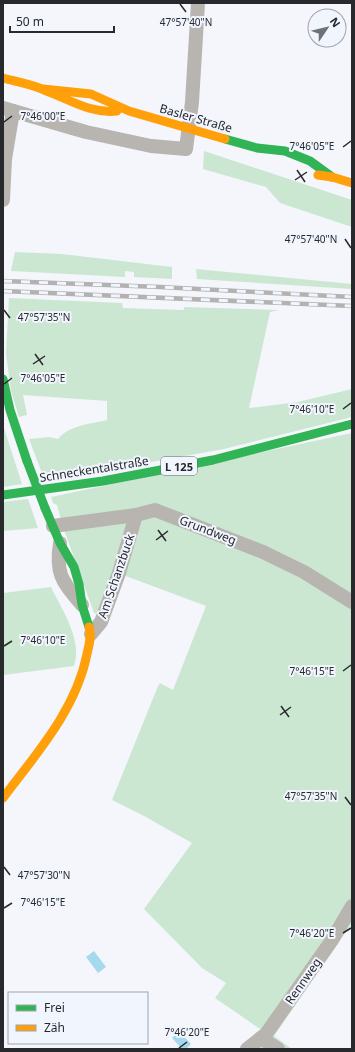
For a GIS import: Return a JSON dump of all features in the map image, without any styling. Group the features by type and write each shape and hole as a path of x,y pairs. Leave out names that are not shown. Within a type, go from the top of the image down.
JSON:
{"main road":[{"name":"Basler Straße","path":"3,78 43,89 88,109 107,112 129,111"},
{"name":"Basler Straße","path":"43,89 91,94 129,111 188,129 257,148 285,151 310,161 332,177"},
{"name":"Basler Straße","path":"257,148 276,160"},
{"name":"Basler Straße","path":"312,174 332,177 352,183"},
{"path":"3,379 4,390 16,430 45,508 60,543"},
{"name":"Schneckentalstraße","path":"3,495 102,481 212,460 352,424"},
{"path":"3,798 56,727 73,698 86,660 91,634 87,617 82,605"}],"street":[{"path":"3,200 8,109 86,132 151,146 186,149 192,102 198,3"},
{"name":"Grundweg","path":"53,526 136,515 154,510 263,552 304,572 352,602"},
{"name":"Am Schanzbuck","path":"91,634 101,622 119,573 136,515"},
{"path":"60,543 57,558 60,573 66,587 82,605"},
{"name":"Rennweg","path":"247,1049 266,1034 332,940 352,906"},
{"path":"261,1038 278,1049"}],"green space":[{"path":"204,151 352,200 352,227 280,203 266,187 203,169"},
{"path":"15,252 62,254 172,267 172,279 134,277 134,272 125,271 125,277 11,271"},
{"path":"196,269 352,284 352,289 197,279"},
{"path":"9,298 122,303 123,308 184,310 184,307 279,310 270,312 249,408 298,402 352,389 352,417 224,449 45,481 29,439 49,437 58,439 63,434 74,428 107,420 107,401 23,395 27,415 19,417 11,391 6,354"},
{"path":"3,425 22,484 3,487"},
{"path":"352,433 352,923 274,1036 292,1049 255,1049 266,1033 215,998 226,983 202,968 144,909 192,843 112,800 158,686 160,683 173,690 206,606 115,572 99,614 94,613 63,527 57,505 53,503 51,497"},
{"path":"28,499 38,528 3,531 3,502"},
{"path":"51,587 74,636 76,656 74,666 3,675 3,593"}],"water":[{"path":"94,951 106,967 98,973 86,957"},
{"path":"179,1031 191,1044 186,1049 182,1049 172,1038"}],"railway":[{"path":"3,281 352,297"},
{"path":"3,291 352,306"}],"traffic: fast":[{"path":"225,139 257,148 285,151 310,161 332,177"},
{"path":"3,379 10,410 27,461"},
{"path":"3,495 103,481 213,460 352,424"},
{"path":"27,461 45,508"},
{"path":"45,508 60,543 74,567 79,584 82,605 89,627"}],"traffic: slow":[{"path":"3,78 34,86 89,108 117,111"},
{"path":"43,89 91,94 129,111 225,139"},
{"path":"318,175 332,177 352,183"},
{"path":"3,798 41,748 64,713 74,694 82,674 89,647 89,627"}]}
